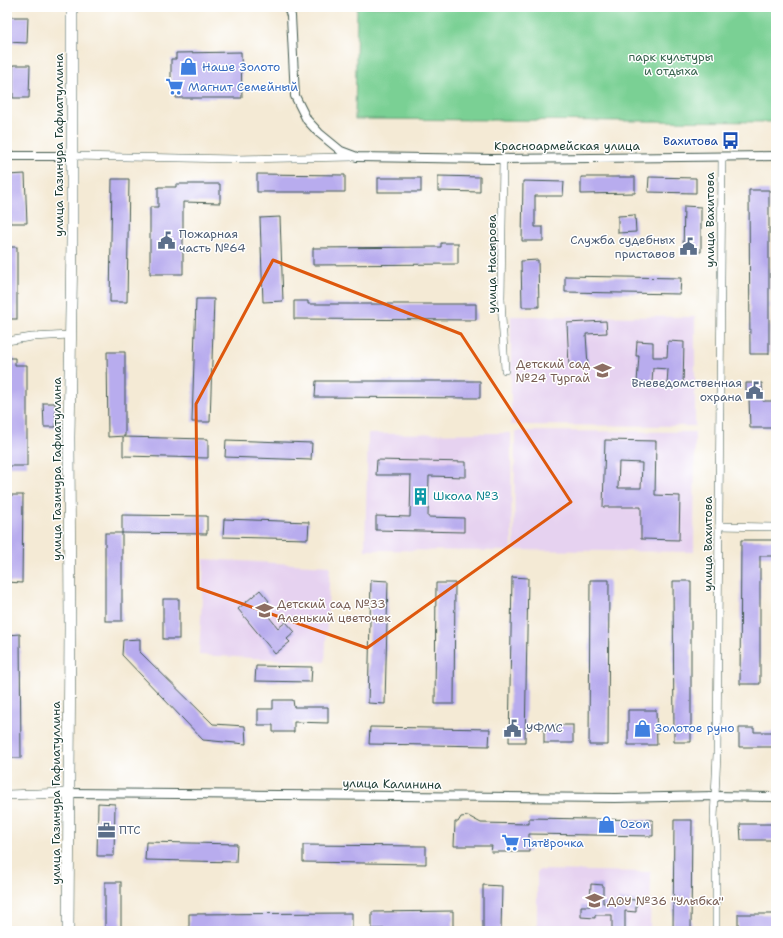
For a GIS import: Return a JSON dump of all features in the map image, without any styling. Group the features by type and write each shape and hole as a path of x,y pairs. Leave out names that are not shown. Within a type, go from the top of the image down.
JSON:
{"main road":[{"name":"улица Газинура Гафиатуллина","path":"68,931 70,628 68,438 72,7"},
{"name":"улица Калинина","path":"7,795 68,793"}],"street":[{"path":"288,7 291,16 295,96 307,120 319,133 341,151 358,157"},
{"path":"7,156 236,159 358,157"},
{"name":"Красноармейская улица","path":"358,157 503,158 776,156"},
{"name":"улица Вахитова","path":"716,931 716,846 714,818 717,754 722,157"},
{"name":"улица Насырова","path":"503,158 501,299 504,370"},
{"path":"7,341 32,337 70,335"},
{"path":"719,526 776,527"},
{"name":"улица Калинина","path":"68,793 607,798 715,796 776,797"}],"highlighted area":[{"path":"273,260 461,334 571,502 367,648 198,588 196,404"}],"shaded area":[{"name":"Детский сад №24 Тургай","path":"511,316 695,317 695,426 511,425"},
{"path":"515,431 695,432 694,552 514,550"},
{"path":"511,433 512,551 365,550 368,434"},
{"name":"Детский сад №33 Аленький цветочек","path":"204,559 330,566 325,662 199,655"},
{"name":"ДОУ №36 \"Улыбка\"","path":"537,870 651,872 650,931 537,931"}],"green space":[{"name":"парк культуры и отдыха","path":"357,7 776,7 776,122 355,119"}],"building":[{"path":"7,17 28,17 27,43 7,42"},
{"path":"241,52 242,98 176,98 176,90 171,90 171,59 176,59 176,53"},
{"path":"13,65 30,65 29,98 13,98"},
{"path":"25,174 27,223 10,223 7,175"},
{"path":"257,174 345,175 345,192 257,192"},
{"path":"438,176 480,177 480,192 438,191"},
{"path":"581,177 635,177 635,193 581,194"},
{"path":"649,177 696,178 696,193 648,192"},
{"path":"378,178 421,178 421,192 378,192"},
{"path":"112,179 129,179 127,302 110,302"},
{"path":"523,181 564,182 563,196 535,196 535,227 543,227 543,241 522,241"},
{"name":"Пожарная часть №64","path":"176,184 220,184 220,203 183,202 183,274 150,274 150,207 158,207 158,187 176,187"},
{"path":"749,190 769,190 769,354 750,354"},
{"path":"684,206 701,207 701,252 683,251"},
{"path":"635,215 636,232 618,233 618,216"},
{"path":"280,217 283,301 263,302 260,218"},
{"path":"441,243 458,243 458,264 313,265 313,248 441,247"},
{"path":"7,247 17,247 17,319 7,319"},
{"path":"538,260 539,307 522,307 521,261"},
{"path":"565,276 681,278 680,294 565,292"},
{"path":"196,299 214,299 210,422 192,422"},
{"path":"294,301 308,301 308,304 476,304 476,320 294,319"},
{"path":"606,321 607,333 586,334 588,366 569,366 567,323"},
{"path":"637,341 653,342 653,357 667,357 668,341 684,342 683,386 667,385 668,369 653,368 652,383 637,382 639,356 636,356"},
{"path":"107,352 125,352 125,436 108,437"},
{"path":"7,358 15,358 15,365 27,365 27,466 7,466"},
{"path":"316,381 480,381 480,398 315,397"},
{"path":"746,383 762,383 763,401 776,401 776,428 750,428 749,398 746,398"},
{"path":"43,403 55,403 56,427 44,427"},
{"path":"123,437 208,439 208,458 123,456"},
{"path":"226,440 312,443 311,460 225,457"},
{"path":"605,440 656,441 655,495 680,496 679,540 641,539 641,507 603,507","holes":["619,462 642,463 641,488 618,488"]},
{"name":"Школа №3","path":"377,460 466,462 466,477 429,476 428,517 464,518 464,532 376,530 376,516 410,517 411,475 376,475"},
{"path":"7,495 23,495 22,583 7,582"},
{"path":"122,515 207,516 207,534 122,533"},
{"path":"224,519 309,522 308,539 223,537"},
{"path":"105,533 122,533 122,621 105,621"},
{"path":"741,540 776,540 776,556 760,556 760,684 740,684"},
{"path":"512,577 528,578 525,742 509,742"},
{"path":"371,580 388,581 385,704 368,703"},
{"path":"590,580 609,580 608,745 589,745"},
{"path":"673,581 691,581 691,742 674,742"},
{"path":"436,583 455,583 454,704 435,704"},
{"path":"260,590 269,601 261,607 278,628 286,622 295,632 287,639 290,642 275,654 238,609"},
{"path":"163,599 179,599 179,639 163,639"},
{"path":"20,634 21,758 7,758 7,635"},
{"path":"140,639 140,652 213,724 245,726 246,744 203,740 122,655 123,640"},
{"path":"256,666 312,667 311,682 255,681"},
{"path":"273,700 293,700 294,707 328,707 328,723 294,722 294,732 273,732 273,725 258,725 258,709 273,709"},
{"name":"Золотое руно","path":"628,710 656,710 657,745 628,745"},
{"path":"544,725 573,725 573,743 544,743"},
{"path":"370,727 490,729 489,746 369,744"},
{"path":"739,728 754,728 754,732 776,732 776,747 739,747"},
{"name":"ПТС","path":"98,803 115,804 114,856 97,856"},
{"path":"468,816 481,823 529,824 529,818 653,820 653,836 529,834 529,852 491,852 492,846 454,846 455,822 458,822 461,817"},
{"path":"674,820 692,820 691,931 673,931"},
{"path":"740,824 776,824 776,840 741,840"},
{"path":"146,842 237,844 236,862 145,860"},
{"path":"303,845 426,846 426,864 303,862"},
{"path":"105,882 121,882 121,931 105,931"},
{"path":"591,884 603,885 603,903 619,903 619,899 636,900 636,912 625,911 625,931 612,931 612,915 595,915 595,918 581,917 581,906 590,906"},
{"path":"483,885 502,886 501,931 483,931"},
{"path":"453,911 453,928 372,929 372,912"},
{"path":"352,913 352,929 189,930 189,914"},
{"path":"738,914 775,914 775,929 759,931 759,929 738,929"}],"place":[{"name":"Наше Золото","path":"189,67"},
{"name":"Магнит Семейный","path":"175,87"},
{"name":"Вахитова","path":"731,141"},
{"name":"Пожарная часть №64","path":"166,241"},
{"name":"Служба судебных приставов","path":"688,247"},
{"name":"Детский сад №24 Тургай","path":"603,371"},
{"name":"Вневедомственная охрана","path":"755,390"},
{"name":"Школа №3","path":"420,496"},
{"name":"Детский сад №33 Аленький цветочек","path":"264,611"},
{"name":"УФМС","path":"513,728"},
{"name":"Золотое руно","path":"642,728"},
{"name":"Ozon","path":"607,824"},
{"name":"ПТС","path":"106,830"},
{"name":"Пятёрочка","path":"510,843"},
{"name":"ДОУ №36 \"Улыбка\"","path":"594,901"}]}
